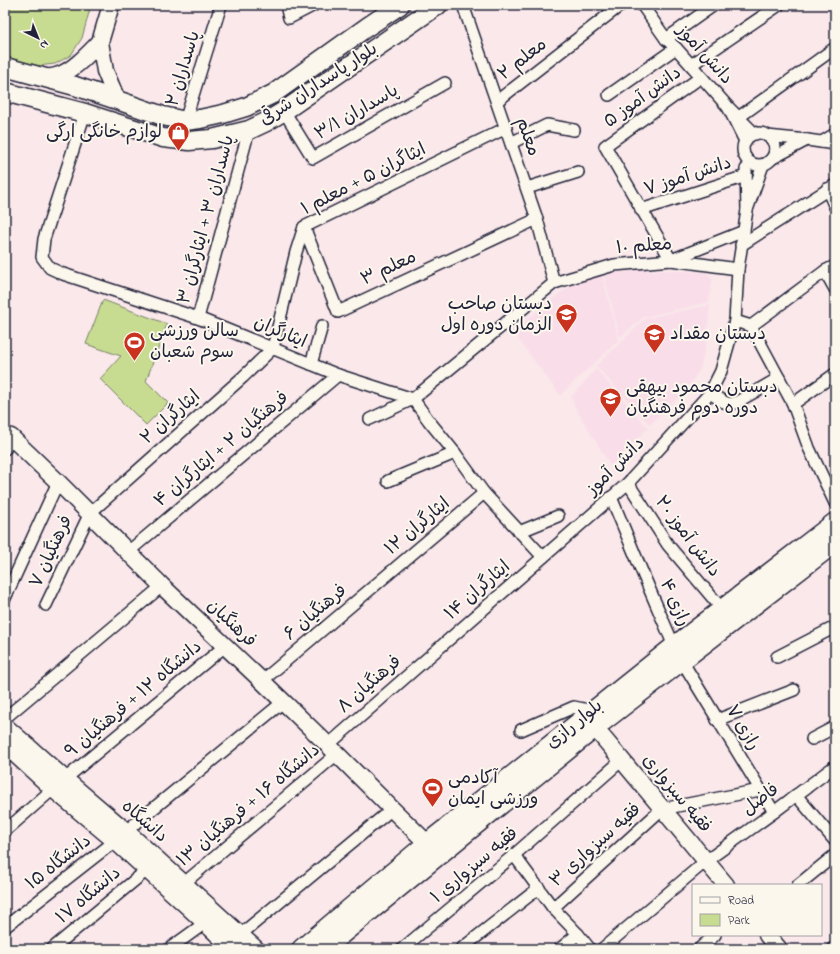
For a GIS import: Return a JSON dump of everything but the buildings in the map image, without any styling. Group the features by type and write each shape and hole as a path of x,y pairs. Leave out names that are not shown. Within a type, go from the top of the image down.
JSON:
{"main road":[{"name":"بلوار پاسداران شرقی","path":"5,67 118,100 163,116 185,121 208,117 246,107 274,94 400,5"},
{"name":"بلوار پاسداران شرقی","path":"5,92 85,114 162,138 189,140 212,139 249,130 266,122 438,5"},
{"name":"بلوار رازی","path":"315,947 594,719 787,570 835,522"},
{"name":"بلوار رازی","path":"678,653 722,609 835,543"},
{"name":"بلوار رازی","path":"315,947 428,843 594,719"}],"street":[{"path":"111,5 100,42 105,71 118,100"},
{"name":"پاسداران ۲","path":"185,121 221,5"},
{"path":"286,5 289,18 314,5"},
{"name":"معلم","path":"463,5 527,188 554,282"},
{"name":"معلم ۲","path":"497,101 621,5"},
{"name":"دانش آموز","path":"642,5 666,39 676,48 728,107 755,134"},
{"path":"666,39 714,5"},
{"path":"691,65 779,5"},
{"path":"367,27 377,47"},
{"path":"46,78 59,75 80,62 100,42"},
{"path":"609,95 676,48"},
{"path":"739,117 835,48"},
{"name":"دانش آموز ۵","path":"641,210 605,146 701,77"},
{"name":"پاسداران ۳/۱","path":"284,111 313,158 445,83"},
{"name":"دانش آموز","path":"728,107 745,141"},
{"name":"ایثارگران","path":"85,114 44,240 42,257 50,268 63,274 198,318 338,375 413,399"},
{"path":"511,143 547,125 574,130"},
{"name":"ایثاگران ۵ + معلم ۱","path":"273,348 296,252 304,227 506,128"},
{"name":"پاسداران ۳ + ایثارگران ۳","path":"198,318 249,130"},
{"path":"747,210 746,159 743,150 745,141 748,138 755,134 764,134 767,136 835,144"},
{"path":"822,142 835,134"},
{"path":"767,136 774,143 775,148 773,158"},
{"path":"746,159 753,164 766,164 773,158 807,140"},
{"path":"747,210 762,165"},
{"path":"527,188 578,172"},
{"name":"دانش آموز ۷","path":"641,210 746,176"},
{"path":"741,245 831,187 835,206"},
{"path":"641,210 671,260 744,231"},
{"name":"دانش آموز","path":"544,556 628,483 710,393 721,371 735,321 738,269 747,210"},
{"name":"معلم ۳","path":"304,227 338,312 537,219"},
{"name":"معلم ۱۰","path":"554,282 614,265 671,260 738,269"},
{"path":"751,326 830,268 835,289"},
{"path":"370,419 413,399 554,282"},
{"path":"735,321 751,326 793,404 809,448 835,503"},
{"path":"311,364 322,326"},
{"name":"ایثارگران ۲","path":"90,513 243,377 273,348"},
{"path":"793,404 835,374"},
{"name":"فرهنگیان ۲ + ایثارگران ۴","path":"128,552 338,375"},
{"path":"710,393 724,402 731,404 779,378"},
{"path":"413,399 484,493 544,556"},
{"name":"فرهنگیان","path":"7,441 58,482 162,586 428,843"},
{"path":"388,481 455,453"},
{"path":"5,598 58,482"},
{"name":"دانش آموز ۲۰","path":"628,483 668,545 722,609"},
{"name":"ایثارگران ۱۲","path":"373,587 484,493"},
{"name":"رازی ۴","path":"611,497 642,574 678,653"},
{"name":"فرهنگیان ۷","path":"46,605 90,513"},
{"path":"520,532 558,516"},
{"name":"ایثارگران ۱۴","path":"435,651 544,556"},
{"path":"5,718 162,586"},
{"name":"فرهنگیان ۶","path":"262,681 373,587"},
{"path":"777,657 835,627"},
{"name":"دانشگاه ۱۲ + فرهنگیان ۹","path":"5,832 59,784 225,646"},
{"name":"فرهنگیان ۸","path":"332,750 435,651"},
{"name":"رازی ۷","path":"678,653 717,720 774,812"},
{"path":"717,720 794,690"},
{"name":"دانشگاه ۱۵","path":"5,927 120,836 283,702"},
{"path":"521,730 574,707 594,719"},
{"name":"فقیه سبزواری","path":"594,719 622,760 725,884"},
{"name":"دانشگاه","path":"5,726 59,784"},
{"path":"812,739 835,727"},
{"name":"دانشگاه","path":"5,745 59,784 120,836 183,884 205,922 236,942 256,949"},
{"name":"دانشگاه ۱۶ + فرهنگیان ۱۳","path":"183,884 332,750"},
{"name":"فقیه سبزواری ۱","path":"402,949 514,856 622,760"},
{"name":"فاضل","path":"602,949 706,861 835,766"},
{"path":"662,809 760,790"},
{"path":"796,795 835,841"},
{"path":"236,942 392,809"},
{"name":"فقیه سبزواری ۳","path":"553,908 662,809"},
{"name":"دانشگاه","path":"120,836 147,870 192,901 236,942"},
{"path":"799,884 835,855"},
{"path":"514,856 553,908 590,949"},
{"name":"دانشگاه ۱۷","path":"52,949 147,870"},
{"path":"461,949 539,888"},
{"path":"169,949 205,922"},
{"path":"560,949 578,934"},
{"path":"698,949 714,936"},
{"path":"768,936 779,949"}],"shaded area":[{"path":"633,269 645,269 651,271 707,272 712,280 709,302 644,317 620,337 604,275"},
{"name":"دبستان صاحب الزمان دوره اول","path":"602,275 619,340 560,395 512,331 570,286"},
{"name":"دبستان مقداد","path":"710,305 706,344 700,369 686,390 650,425 596,366 646,318"},
{"name":"دبستان محمود بیهقی دوره دوم فرهنگیان","path":"596,369 648,428 611,466 576,409 571,397"}],"green space":[{"path":"5,5 91,5 82,38 71,55 55,64 37,66 5,57"},
{"name":"سالن ورزشی سوم شعبان","path":"103,300 167,324 146,381 168,403 146,425 100,379 121,356 86,344"}],"place":[{"name":"لوازم خانگی ارگی","path":"178,152"},
{"name":"دبستان صاحب الزمان دوره اول","path":"567,334"},
{"name":"دبستان مقداد","path":"655,354"},
{"name":"سالن ورزشی سوم شعبان","path":"135,362"},
{"name":"دبستان محمود بیهقی دوره دوم فرهنگیان","path":"611,418"},
{"name":"آکادمی ورزشی ایمان","path":"433,808"}]}
